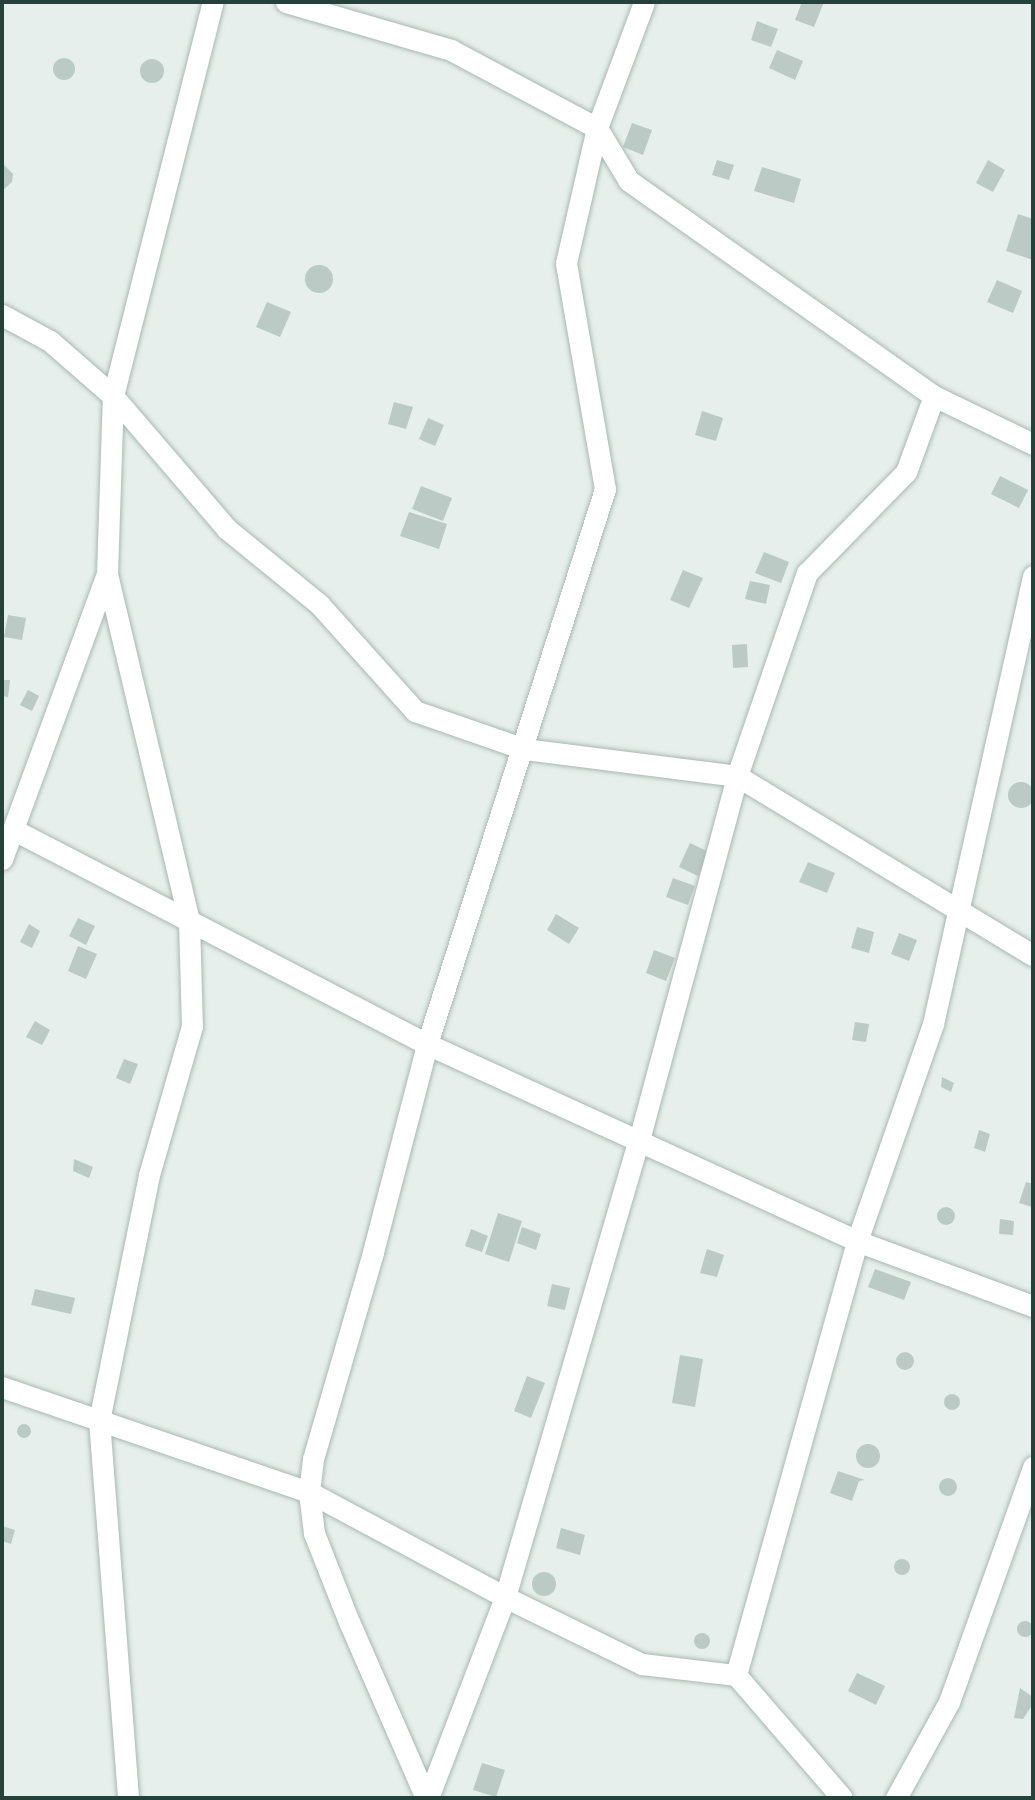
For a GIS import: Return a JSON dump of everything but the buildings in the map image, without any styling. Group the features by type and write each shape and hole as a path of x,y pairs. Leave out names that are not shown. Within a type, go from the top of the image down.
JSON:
{"street":[{"path":"128,1798 99,1420 149,1175 192,1026 189,921 107,574 113,396 213,2"},
{"path":"286,2 451,50 597,128 629,181 934,396 1033,444"},
{"path":"427,1798 349,1622 314,1533 309,1492 313,1459 373,1252 428,1044 605,489 566,263 597,128 644,2"},
{"path":"2,315 50,341 113,396 227,529 318,604 415,711 524,749 737,776 1033,955"},
{"path":"427,1798 505,1597 639,1140 737,776 807,573 906,471 934,396"},
{"path":"2,859 107,574"},
{"path":"736,1675 857,1241 933,1024 1033,576"},
{"path":"14,830 428,1044 857,1241 1033,1306"},
{"path":"2,1387 309,1492 505,1597 642,1664 736,1675 842,1798"},
{"path":"896,1798 949,1702 1033,1467"}]}
